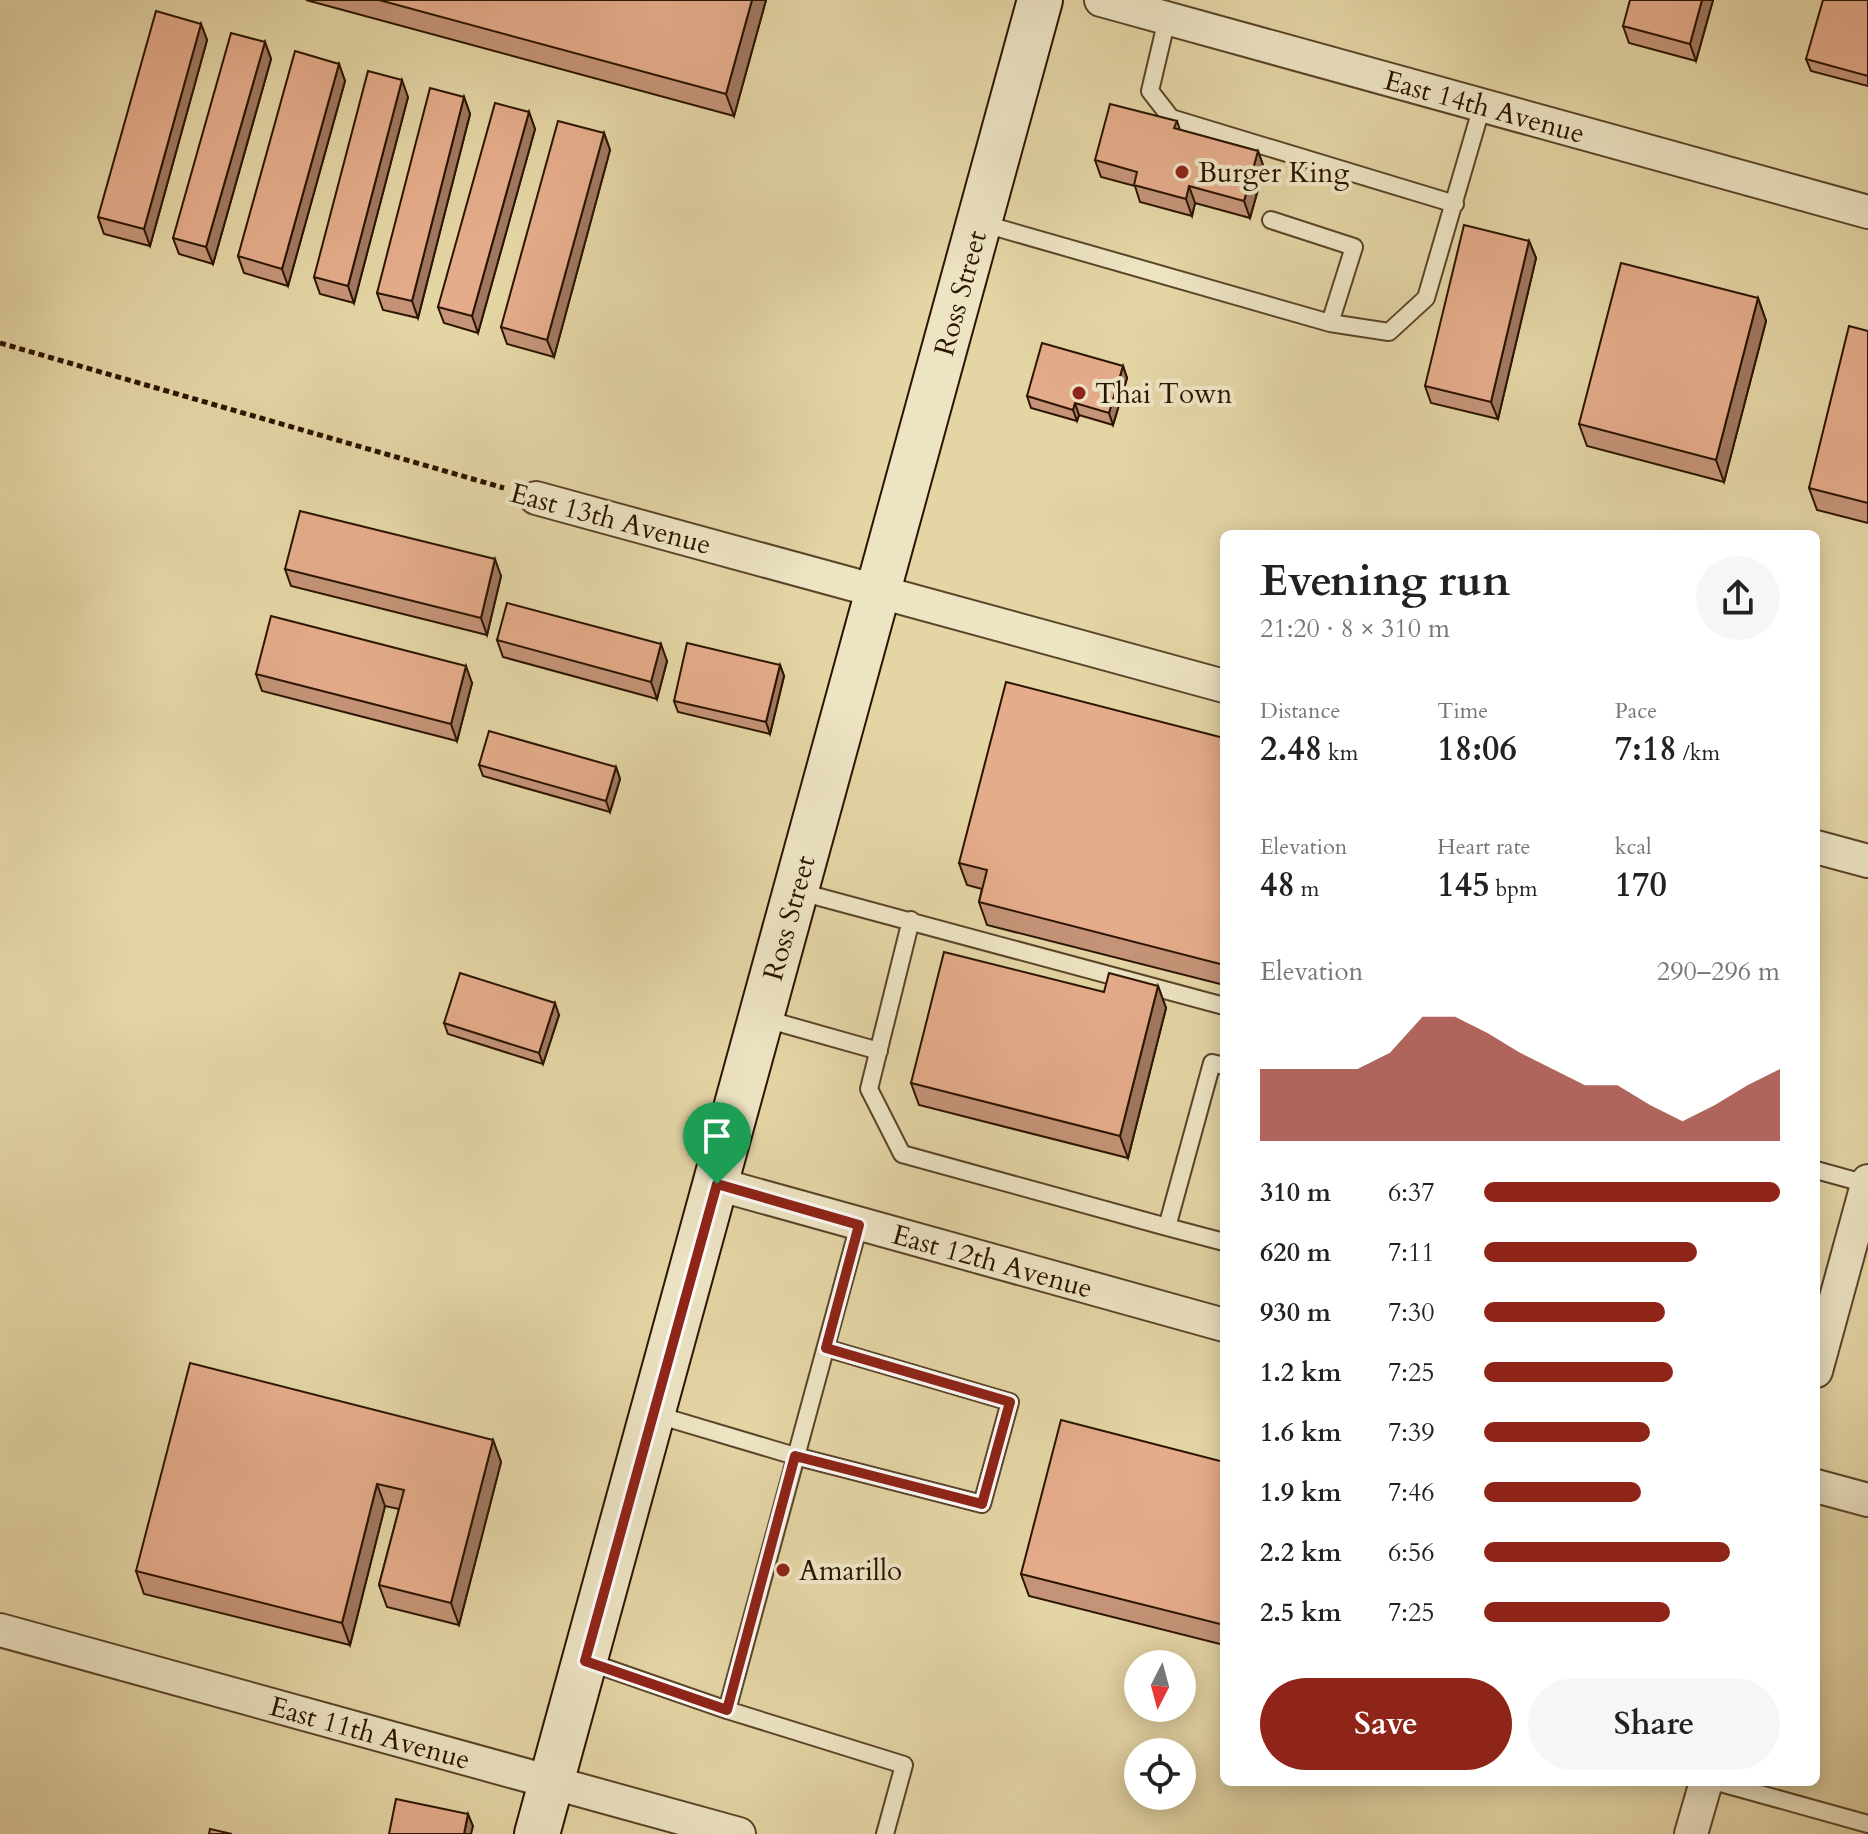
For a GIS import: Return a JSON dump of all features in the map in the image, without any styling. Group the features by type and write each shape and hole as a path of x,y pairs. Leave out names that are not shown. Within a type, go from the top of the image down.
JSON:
{"main road":[{"name":"Ross Street","path":"537,1834 1040,0"}],"street":[{"name":"East 14th Avenue","path":"1101,0 1868,212"},
{"name":"East 13th Avenue","path":"536,498 1220,685"},
{"path":"1820,848 1868,861"},
{"path":"1820,1357 1868,1183"},
{"name":"East 12th Avenue","path":"717,1184 1220,1324"},
{"path":"1820,1487 1868,1500"},
{"name":"East 11th Avenue","path":"0,1630 739,1834"},
{"path":"1691,1834 1705,1786"}],"lane":[{"path":"1167,19 1150,91 1171,118 1455,204"},
{"path":"981,223 1330,323 1389,332 1426,298 1482,106"},
{"path":"1271,220 1354,247 1330,323"},
{"path":"797,891 1220,1005"},
{"path":"911,920 869,1089 902,1154 1220,1241"},
{"path":"762,1018 879,1051"},
{"path":"1167,1227 1212,1063 1220,1065"},
{"path":"1820,1171 1868,1183"},
{"path":"727,1710 859,1225"},
{"path":"653,1413 795,1456 982,1504 1010,1402 826,1348"},
{"path":"585,1661 727,1710 904,1765 885,1834"},
{"path":"1731,1786 1868,1824"}],"path":[{"name":"East 13th Avenue","path":"0,343 536,498"}],"building":[{"path":"379,0 752,0 726,94"},
{"path":"1630,0 1702,0 1690,44 1623,26"},
{"path":"1823,0 1868,0 1868,76 1806,59"},
{"path":"156,11 201,24 144,229 98,217"},
{"path":"231,33 265,42 206,247 173,238"},
{"path":"295,51 339,64 282,269 238,256"},
{"path":"368,71 402,80 348,286 314,277"},
{"path":"430,88 464,97 412,301 377,293"},
{"path":"495,103 529,112 472,316 438,307"},
{"name":"Burger King","path":"1110,104 1177,121 1174,128 1258,151 1244,201 1189,186 1186,199 1134,185 1137,172 1095,160"},
{"path":"558,121 604,133 547,340 501,327"},
{"path":"1464,225 1529,241 1491,402 1425,386"},
{"path":"1621,263 1758,298 1716,460 1579,424"},
{"path":"1849,326 1868,331 1868,503 1809,488"},
{"name":"Thai Town","path":"1042,343 1123,366 1109,413 1075,403 1073,410 1027,396"},
{"path":"300,511 495,559 481,618 285,569"},
{"path":"507,603 661,644 651,682 497,640"},
{"path":"271,616 466,666 451,724 256,674"},
{"path":"687,643 780,665 766,722 674,701"},
{"path":"1006,682 1220,737 1220,964 979,902 987,870 959,863"},
{"path":"489,731 616,767 606,801 479,765"},
{"path":"944,952 1104,992 1109,973 1158,986 1120,1136 911,1083"},
{"path":"460,973 555,1003 539,1053 444,1023"},
{"path":"190,1363 493,1440 451,1603 379,1585 404,1490 377,1484 342,1623 136,1571"},
{"path":"1061,1420 1220,1461 1220,1624 1021,1574"},
{"path":"396,1799 468,1814 464,1834 389,1834"},
{"path":"210,1829 232,1834 209,1834"}],"place":[{"name":"Burger King","path":"1182,172"},
{"name":"Thai Town","path":"1079,393"},
{"name":"Amarillo","path":"783,1570"}],"route":[{"path":"717,1184 859,1225 826,1348 1010,1402 982,1504 795,1456 727,1710 585,1661 717,1184"}]}
